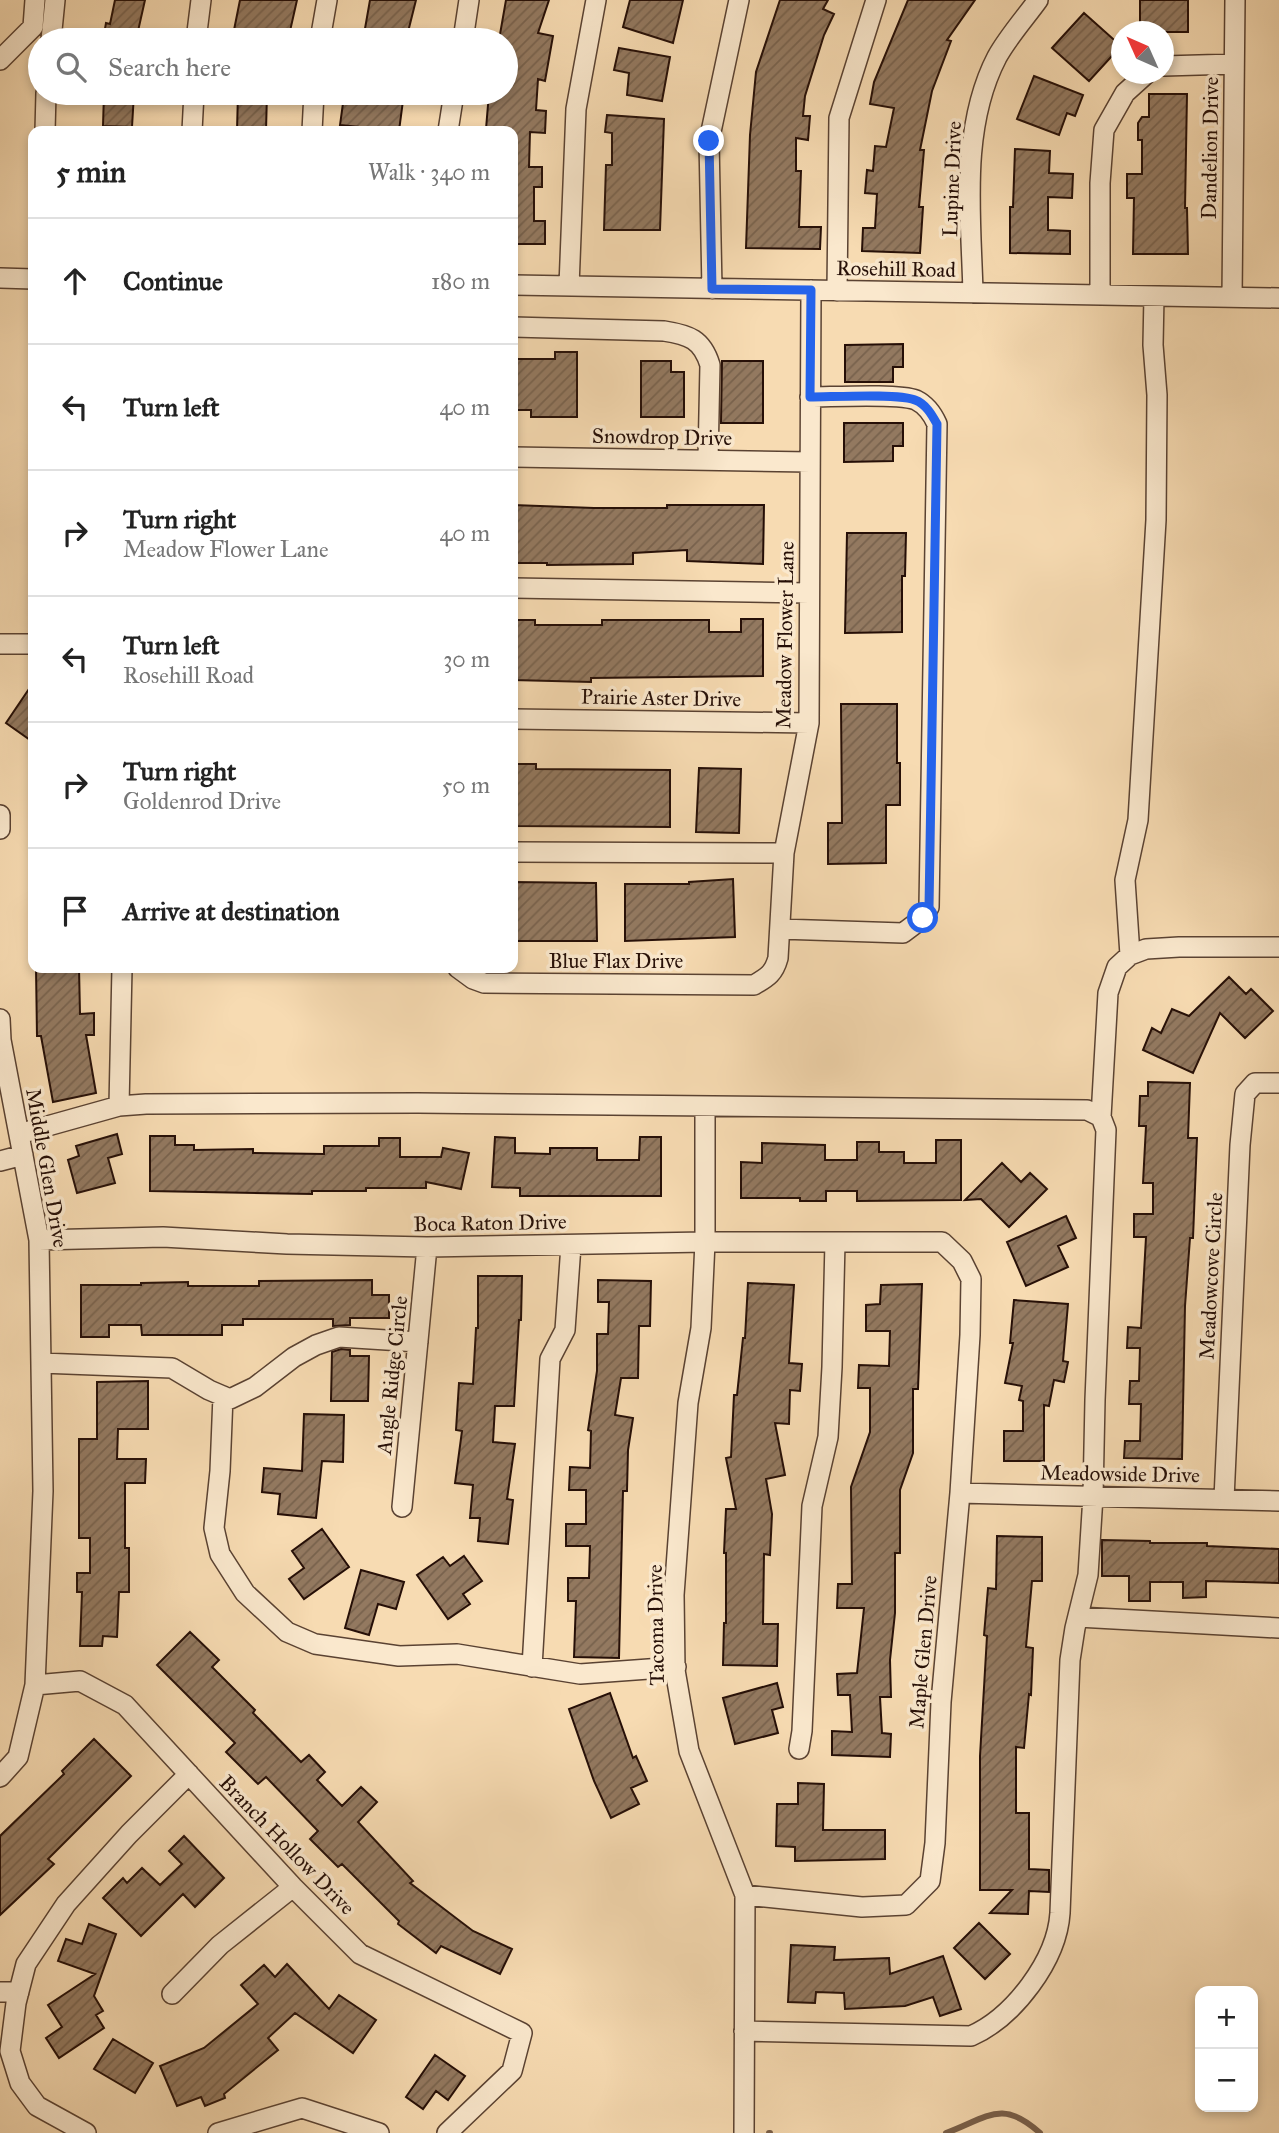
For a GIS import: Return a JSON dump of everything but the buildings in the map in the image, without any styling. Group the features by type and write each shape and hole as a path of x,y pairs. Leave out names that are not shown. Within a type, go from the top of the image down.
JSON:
{"street":[{"path":"32,28 35,0"},
{"path":"52,28 55,0"},
{"path":"198,28 201,0"},
{"path":"322,28 327,0"},
{"path":"465,28 469,0"},
{"path":"569,286 576,108 596,0"},
{"path":"712,289 709,141 739,0"},
{"path":"837,291 839,118 876,0"},
{"name":"Lupine Drive","path":"973,293 970,187 977,107 998,56 1038,0"},
{"name":"Dandelion Drive","path":"1232,297 1235,0"},
{"path":"0,60 28,32"},
{"path":"1174,66 1234,64"},
{"path":"1100,295 1100,183 1104,130 1125,93 1135,84"},
{"path":"45,126 46,105"},
{"path":"192,126 193,105"},
{"path":"312,126 313,105"},
{"path":"449,126 452,105"},
{"path":"0,278 28,279"},
{"name":"Rosehill Road","path":"518,285 1279,298"},
{"name":"Meadow Flower Lane","path":"769,977 775,970 778,958 783,853 808,723 811,290"},
{"path":"1130,955 1125,880 1138,820 1156,520 1157,395 1153,345 1154,296"},
{"path":"518,327 664,331 683,334 696,341 706,352 710,365 708,460"},
{"path":"780,929 904,933 914,927 929,908 937,424 932,414 915,400 900,397 810,397"},
{"name":"Snowdrop Drive","path":"518,457 810,462"},
{"path":"518,588 809,593"},
{"path":"0,644 28,644"},
{"name":"Prairie Aster Drive","path":"518,719 808,723"},
{"path":"0,815 0,829"},
{"path":"518,852 783,853"},
{"path":"744,2031 971,2036 985,2030 1020,1997 1053,1948 1060,1924 1070,1660 1087,1584 1093,1496 1106,1130 1101,1116 1108,993 1117,967 1130,955 1146,949 1279,947"},
{"path":"119,1106 122,973"},
{"name":"Blue Flax Drive","path":"466,973 484,984 754,985 769,977"},
{"name":"Middle Glen Drive","path":"0,1019 1,1040 39,1240 43,1492 35,1685 18,1758 0,1777"},
{"name":"Meadowcove Circle","path":"1224,1499 1240,1145 1245,1094 1255,1083 1279,1083"},
{"path":"19,1134 119,1106 296,1102 1087,1110 1101,1116"},
{"name":"Tacoma Drive","path":"705,1106 705,1242 701,1328 688,1403 675,1581 676,1667 689,1751 745,1895 744,2133"},
{"path":"0,1161 23,1155"},
{"name":"Boca Raton Drive","path":"39,1240 163,1237 287,1244 427,1247 705,1242 943,1242"},
{"path":"799,1749 804,1691 811,1506 828,1437 835,1242"},
{"name":"Maple Glen Drive","path":"745,1895 862,1907 906,1905 930,1881 935,1843 941,1702 960,1493 970,1335 971,1279 962,1261 943,1242"},
{"path":"531,1667 550,1359 565,1330 571,1245"},
{"name":"Angle Ridge Circle","path":"402,1507 427,1247"},
{"path":"41,1363 172,1368 230,1399 255,1387 294,1357 339,1337 418,1342"},
{"path":"223,1396 220,1471 214,1528 220,1555 245,1594 287,1632 315,1644 399,1656 457,1654 580,1674 676,1667"},
{"name":"Meadowside Drive","path":"960,1493 1279,1501"},
{"path":"1078,1617 1279,1628"},
{"name":"Branch Hollow Drive","path":"35,1685 80,1681 125,1705 293,1887 360,1954 522,2032 512,2070 447,2133"},
{"path":"86,2133 37,2106 20,2083 10,2051 10,1992 66,1904 129,1834 189,1774"},
{"path":"172,1994 220,1945 293,1887"},
{"path":"218,2133 302,2108 379,2133"}],"waterway":[{"path":"946,2133 994,2114 1015,2116 1040,2133"}],"route":[{"path":"709,141 712,289 811,290 810,397 900,397 915,400 932,414 937,424 929,908 923,918"}]}
